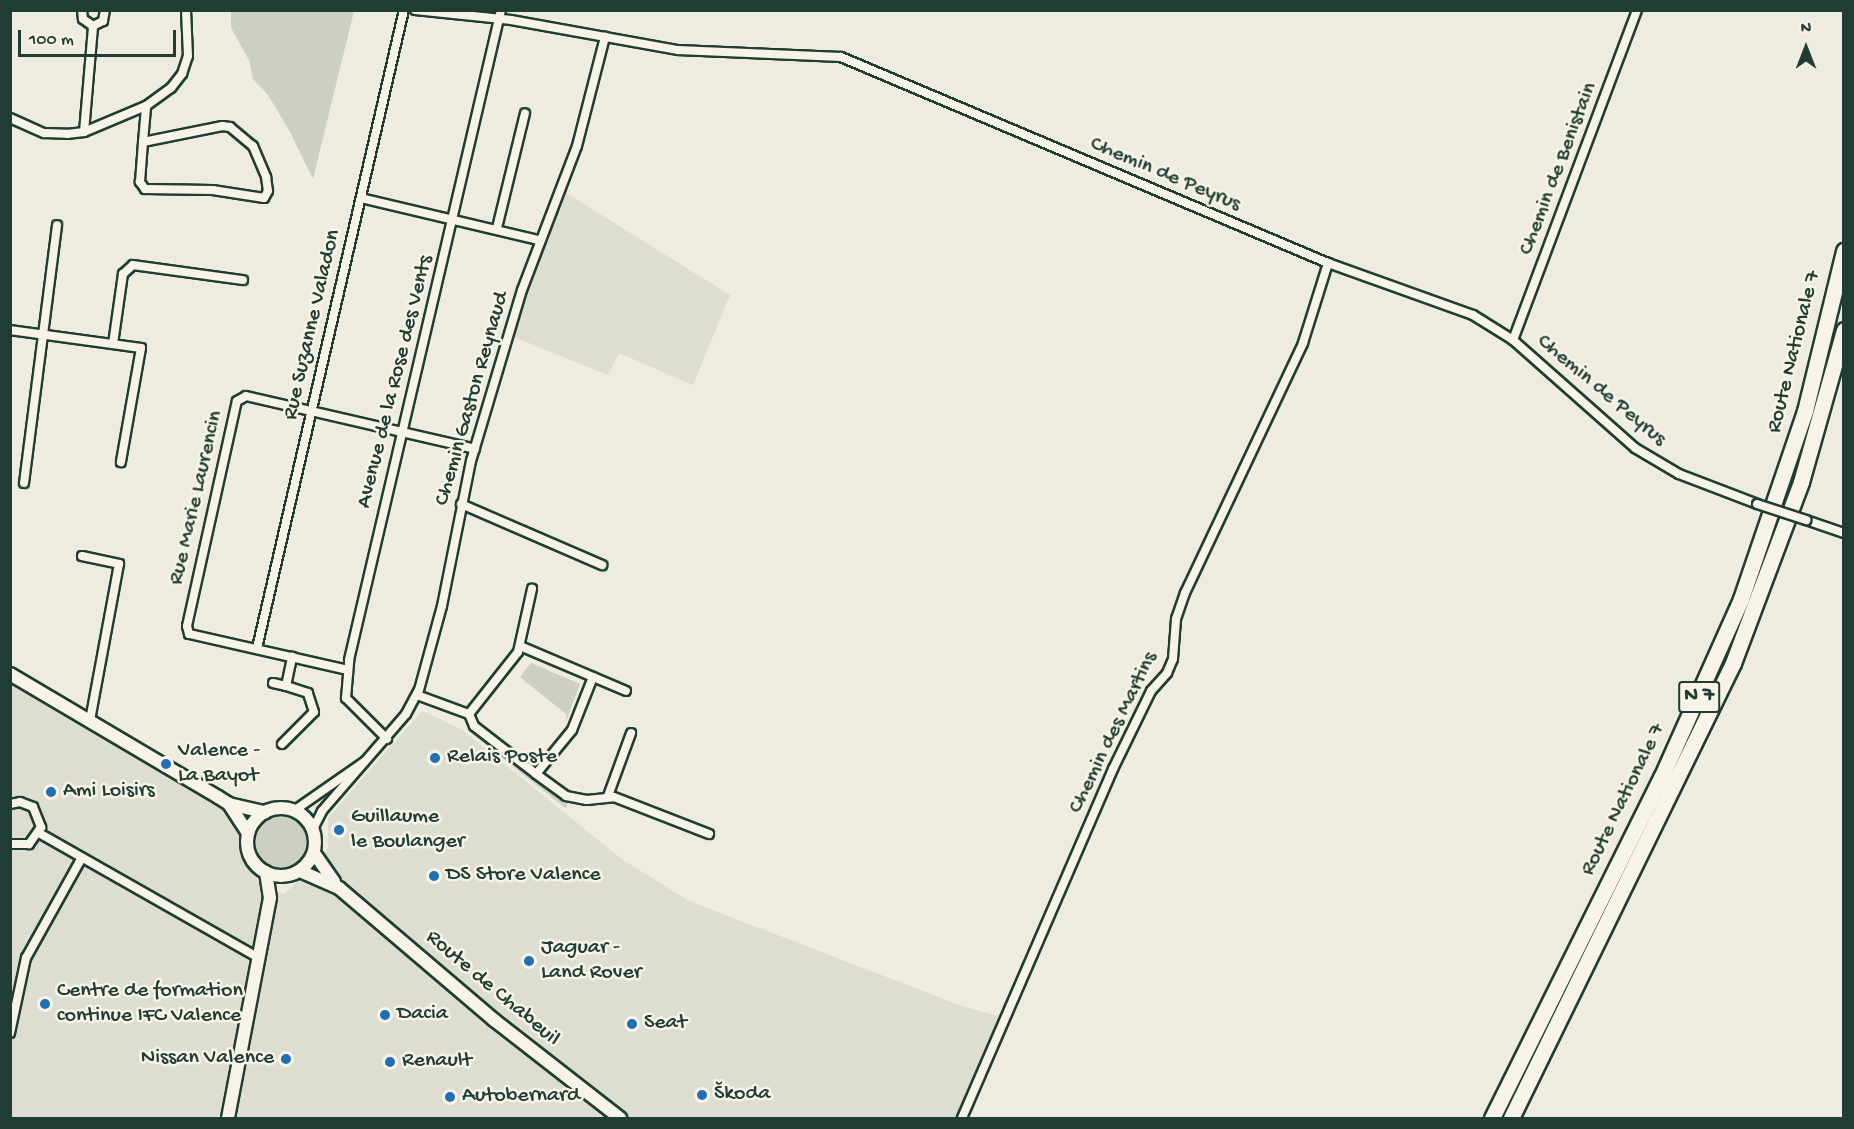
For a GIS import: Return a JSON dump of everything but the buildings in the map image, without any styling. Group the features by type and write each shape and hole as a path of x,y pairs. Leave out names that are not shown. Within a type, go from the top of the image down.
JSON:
{"highway":[{"name":"Route Nationale 7","path":"1492,1119 1661,778 1741,599 1805,411 1844,250"},
{"name":"Route Nationale 7","path":"1511,1119 1678,781 1737,653 1801,482 1844,330"}],"main road":[{"path":"10,674 229,804 265,812 295,810 313,829 314,853 300,871 284,876 266,872 250,856 248,833 229,804"},
{"path":"248,833 265,812"},
{"name":"Route de Chabeuil","path":"314,853 339,888 494,1020 620,1119"},
{"name":"Route de Chabeuil","path":"300,871 339,888"},
{"path":"228,1119 270,898 266,872"},
{"path":"270,898 284,876"}],"street":[{"path":"82,10 83,19 93,26"},
{"path":"93,26 104,21 105,10"},
{"path":"10,118 44,133 84,132 146,106 171,88 182,74 188,56 186,10"},
{"name":"Rue Suzanne Valadon","path":"257,648 404,10"},
{"name":"Chemin de Peyrus","path":"415,10 500,15 678,50 841,57 1328,262 1473,315 1513,340 1635,448 1679,474 1757,504 1844,533"},
{"name":"Chemin de Benistain","path":"1513,340 1637,10"},
{"name":"Avenue de la Rose des Vents","path":"387,738 348,702 348,670 500,15"},
{"path":"84,132 93,26"},
{"name":"Chemin Gaston Reynaud","path":"295,810 364,762 387,738 417,695 442,606 474,449 539,240 577,146 605,37"},
{"path":"143,142 177,133 230,127 253,146 268,191 264,198 255,200 213,190 145,189 140,182 143,142 146,106"},
{"path":"497,228 525,113"},
{"path":"361,198 497,228 539,240"},
{"path":"24,483 57,225"},
{"name":"Chemin des Martins","path":"962,1119 1113,768 1150,691 1167,673 1173,659 1176,618 1185,593 1304,343 1328,262"},
{"path":"113,344 123,274 133,265 243,280"},
{"path":"10,330 141,348 121,462"},
{"name":"Rue Marie Laurencin","path":"348,670 189,634 187,626 237,401 246,396 474,449"},
{"path":"461,504 602,565"},
{"path":"82,556 119,564 90,720"},
{"path":"468,714 520,646 532,589"},
{"path":"520,646 626,692"},
{"path":"286,686 292,657"},
{"path":"536,774 572,730 593,677"},
{"path":"273,683 309,693 314,712 282,744"},
{"path":"417,695 468,714 474,726 566,796 587,800 608,796 709,834"},
{"path":"608,796 631,733"},
{"name":"Chemin Gaston Reynaud","path":"313,829 322,811 358,774 364,762"},
{"path":"10,804 20,802 33,807 41,819 39,833 29,844 10,844"},
{"path":"39,833 81,859 259,958"},
{"path":"10,1033 26,958 81,859"}],"shaded area":[{"path":"231,11 354,11 313,179 289,130 268,95 253,79 249,60 231,28"},
{"path":"563,191 730,295 693,385 619,353 608,375 514,337 523,292"},
{"path":"531,663 580,684 566,721 566,714 520,677"},
{"path":"10,681 219,802 239,826 240,846 260,886 284,894 297,882 311,879 328,848 328,818 422,711 461,729 623,860 689,901 962,1006 1005,1018 963,1118 11,1118"},
{"path":"467,730 568,802 566,808 564,807"},
{"path":"281,813 296,818 304,826 309,841 304,856 296,864 281,869 266,864 258,856 253,841 258,826 266,818"}],"place":[{"name":"Relais Poste","path":"435,758"},
{"name":"Valence - La Bayot","path":"166,764"},
{"name":"Ami Loisirs","path":"51,792"},
{"name":"Guillaume le Boulanger","path":"339,830"},
{"name":"DS Store Valence","path":"434,876"},
{"name":"Jaguar - Land Rover","path":"529,961"},
{"name":"Centre de formation continue IFC Valence","path":"45,1004"},
{"name":"Dacia","path":"385,1015"},
{"name":"Seat","path":"632,1024"},
{"name":"Nissan Valence","path":"286,1059"},
{"name":"Renault","path":"390,1062"},
{"name":"Škoda","path":"702,1095"},
{"name":"Autobernard","path":"450,1097"}]}
